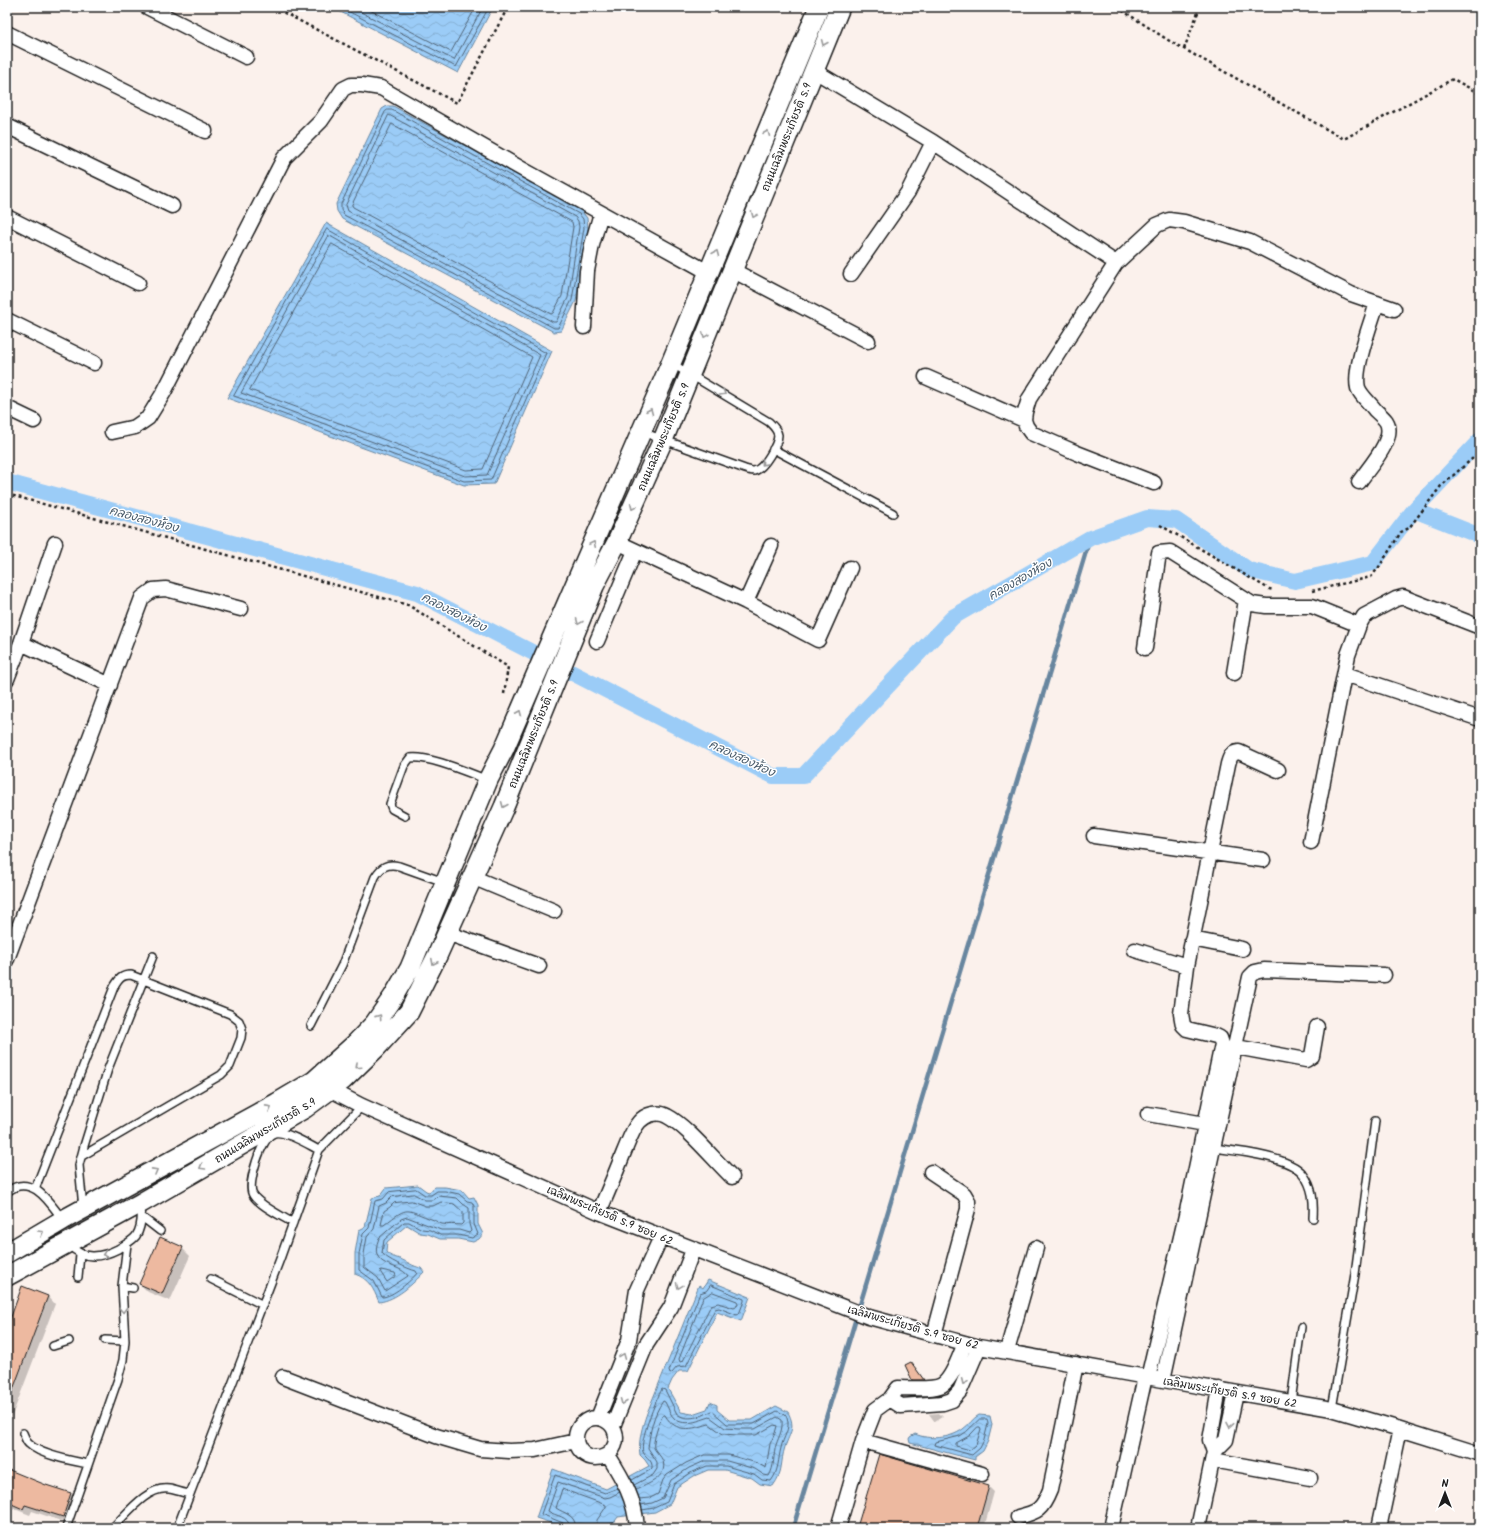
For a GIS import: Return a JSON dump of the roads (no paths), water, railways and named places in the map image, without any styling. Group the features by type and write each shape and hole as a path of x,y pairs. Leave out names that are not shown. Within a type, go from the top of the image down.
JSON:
{"main road":[{"name":"ถนนเฉลิมพระเกียรติ ร.9","path":"7,1276 74,1248 141,1210 306,1108 331,1090 375,1049 409,1012 437,956 504,807 524,756 585,583 641,432 819,7"},
{"name":"ถนนเฉลิมพระเกียรติ ร.9","path":"7,1253 63,1220 277,1103 314,1081 354,1045 375,1023 393,997 410,968 488,780 585,583 617,542 663,440 840,7"},
{"path":"314,1081 331,1090"}],"street":[{"path":"147,7 246,57"},
{"path":"7,33 205,131"},
{"path":"813,70 933,142 1116,263"},
{"path":"112,432 135,427 148,418 164,392 284,158 321,121 343,89 351,86 362,85 381,88 708,272"},
{"path":"7,126 172,206"},
{"path":"851,274 908,192 933,142"},
{"path":"584,327 588,271 592,245 601,213"},
{"path":"7,217 138,283"},
{"path":"1027,426 1025,412 1029,399 1116,263 1158,225 1170,220 1184,222 1250,242 1351,294 1394,308"},
{"path":"732,270 868,341"},
{"path":"1360,482 1383,448 1389,431 1386,421 1364,397 1358,388 1358,368 1377,303"},
{"path":"7,320 94,363"},
{"path":"926,378 1027,426 1076,453 1154,483"},
{"path":"7,408 34,421"},
{"path":"617,542 746,602 818,640 850,568"},
{"path":"7,679 21,643 55,543"},
{"path":"746,602 771,546"},
{"path":"597,641 635,551"},
{"path":"1145,648 1159,553 1170,552 1252,604 1266,606 1312,606 1359,625"},
{"path":"7,959 142,598 153,590 166,589 241,609"},
{"path":"1311,842 1346,674 1348,655 1359,625 1364,616 1396,599 1403,597 1480,627"},
{"path":"1234,673 1246,600"},
{"path":"21,643 110,685"},
{"path":"1346,674 1480,719"},
{"path":"1111,1528 1187,1211 1222,1044 1220,1038 1216,1036 1187,1029 1183,1025 1181,1014 1192,939 1230,756 1233,753 1239,752 1278,770"},
{"path":"1094,836 1263,860"},
{"path":"472,877 554,911"},
{"path":"447,932 539,966"},
{"path":"1192,939 1242,949"},
{"path":"1135,950 1187,966"},
{"path":"1164,1380 1250,977 1255,972 1264,970 1384,975"},
{"path":"1236,1047 1306,1060 1312,1056 1317,1027"},
{"name":"เฉลิมพระเกียรติ ร.9 ซอย 62","path":"331,1090 362,1106 599,1212 693,1250 869,1317 980,1347 1332,1409 1480,1454"},
{"path":"599,1212 632,1135 639,1122 649,1115 659,1113 674,1121 703,1147 732,1177"},
{"path":"1148,1114 1205,1124"},
{"path":"931,1172 964,1194 968,1202 968,1209 934,1335"},
{"path":"598,1418 629,1340 637,1290 661,1237"},
{"path":"1007,1351 1036,1248"},
{"path":"613,1426 646,1345 671,1307 693,1250"},
{"path":"629,1340 646,1345"},
{"path":"838,1528 863,1441 876,1410 890,1399 898,1388 941,1386 949,1378 965,1344"},
{"path":"890,1399 900,1406 943,1403 952,1400 960,1391 980,1347"},
{"path":"1018,1517 1040,1510 1045,1503 1050,1490 1076,1364"},
{"path":"283,1377 436,1436 480,1449 509,1451 535,1450 576,1441"},
{"path":"1214,1456 1210,1440 1219,1389"},
{"path":"1198,1528 1214,1456 1226,1440 1236,1393"},
{"path":"598,1418 613,1426 617,1436 616,1444 608,1455 595,1459 582,1453 576,1441 576,1434 579,1427 584,1422 590,1419 598,1418"},
{"path":"1379,1528 1400,1429"},
{"path":"863,1441 982,1474"},
{"path":"608,1455 624,1480 637,1521"},
{"path":"1214,1456 1310,1478"}],"lane":[{"path":"641,432 745,469 755,471 764,465 773,449 778,435 775,428 769,422 690,373 671,363"},
{"path":"773,449 893,513"},
{"path":"405,816 392,809 390,804 404,766 410,758 415,757 433,761 488,780"},
{"path":"311,1026 342,965 375,877 380,869 392,864 446,883"},
{"path":"83,1210 79,1164 108,1069 153,956"},
{"path":"35,1189 114,987 120,977 131,975 230,1014 239,1021 242,1029 241,1038 230,1066 221,1075 82,1156"},
{"path":"177,1528 263,1304 319,1150 362,1106"},
{"path":"1332,1409 1355,1274 1375,1121"},
{"path":"293,1223 258,1201 251,1191 251,1182 264,1142 274,1133 283,1132 319,1150"},
{"path":"1214,1148 1259,1154 1291,1165 1302,1172 1313,1195 1313,1218"},
{"path":"7,1192 10,1189 26,1185 35,1189 46,1197 63,1220"},
{"path":"141,1210 160,1231"},
{"path":"74,1248 92,1256 106,1254 127,1244 135,1236 140,1226 141,1210"},
{"path":"66,1528 118,1379 123,1360 125,1341 122,1286 127,1244"},
{"path":"74,1248 78,1277"},
{"path":"212,1279 263,1304"},
{"path":"122,1286 133,1288"},
{"path":"1291,1402 1301,1327"},
{"path":"105,1340 125,1341"},
{"path":"53,1346 69,1341"},
{"path":"23,1433 27,1443 34,1448 66,1459 88,1464"},
{"path":"112,1528 151,1491 169,1489 190,1494"}],"water":[{"path":"331,7 493,7 458,73"},
{"path":"387,106 393,106 581,210 587,218 588,228 576,301 561,331 554,332 342,219 337,211 336,204 382,109"},
{"path":"326,223 552,351 494,484 464,485 227,398"},
{"path":"418,1185 429,1192 435,1187 445,1187 462,1190 469,1198 474,1197 478,1205 478,1224 483,1234 479,1239 473,1242 458,1239 440,1239 428,1234 420,1233 407,1225 387,1242 386,1252 393,1257 421,1268 424,1272 398,1295 379,1302 375,1292 367,1281 355,1274 355,1253 359,1230 365,1227 372,1198 380,1196 386,1188"},
{"path":"708,1280 750,1297 741,1321 717,1312 688,1371 679,1371 672,1380 668,1389 681,1412 692,1414 707,1409 710,1402 717,1405 717,1410 729,1420 752,1420 776,1406 788,1412 792,1426 785,1447 779,1476 773,1486 760,1484 752,1478 725,1470 708,1470 694,1476 677,1487 670,1504 655,1512 618,1517 610,1528 566,1528 536,1518 553,1469 606,1489 649,1466 640,1455 640,1439 647,1413 699,1285 703,1288"},
{"path":"979,1415 990,1416 992,1425 988,1441 983,1451 975,1457 975,1460 910,1443 910,1437 915,1434 933,1438 952,1435 963,1429"}],"waterway":[{"name":"คลองสองห้อง","path":"7,482 417,593 773,776 803,776 953,617 1090,538 1147,518 1176,520 1249,570 1295,581 1373,563 1414,510 1480,440"},
{"path":"1414,510 1480,536"},
{"path":"793,1528 1090,538"}]}
